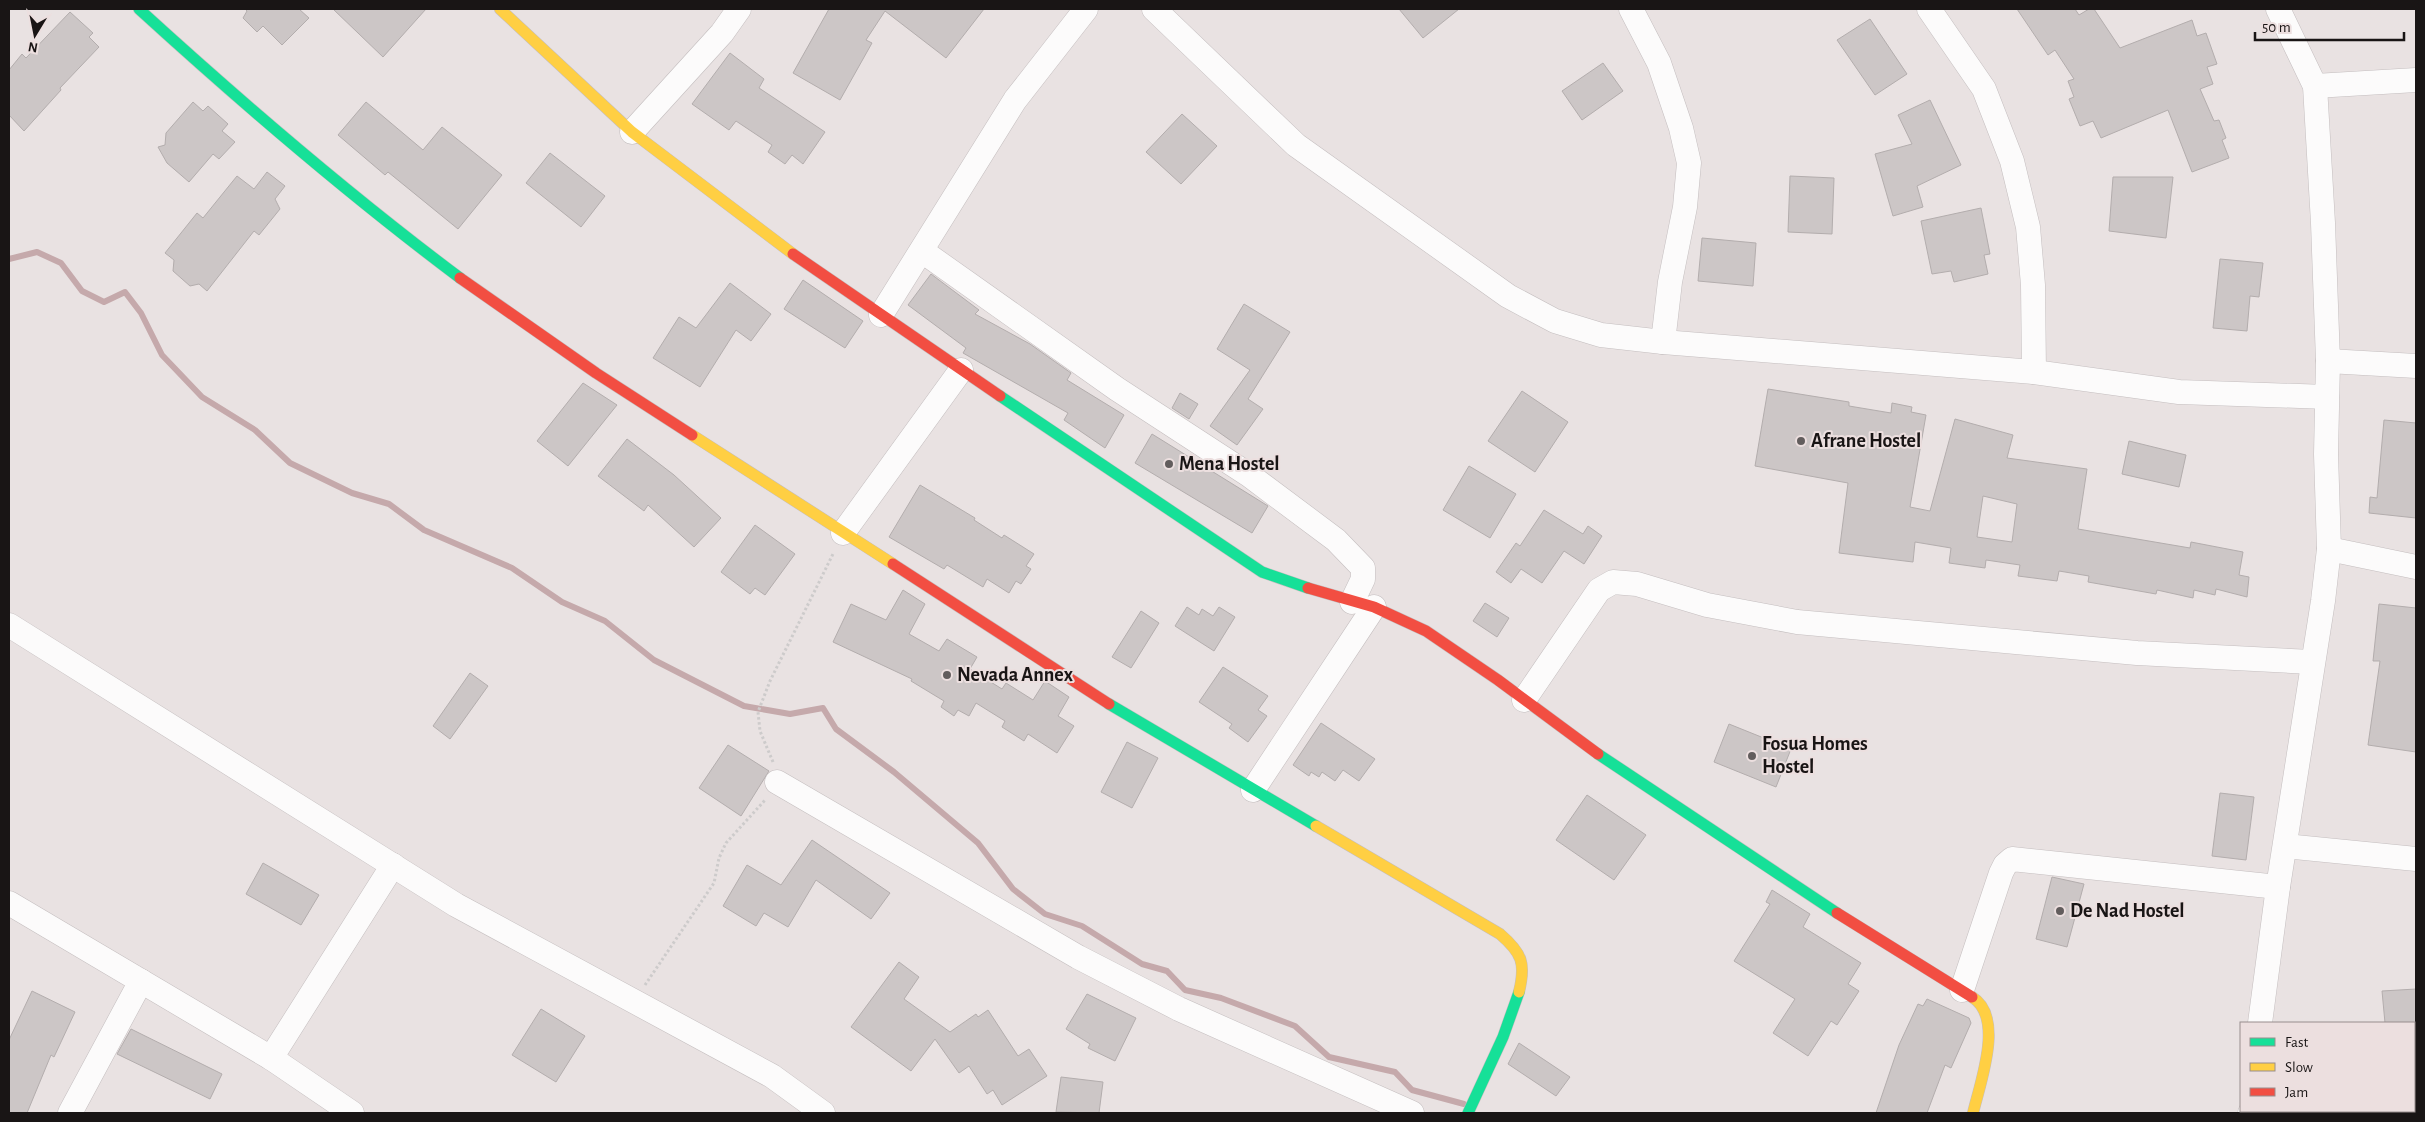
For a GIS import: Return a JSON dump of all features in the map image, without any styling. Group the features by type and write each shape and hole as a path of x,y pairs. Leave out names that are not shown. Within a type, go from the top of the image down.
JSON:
{"street":[{"path":"139,9 218,81 381,217 488,299 596,373 1098,697 1253,790 1490,926 1511,943 1523,964 1519,998 1468,1113"},
{"path":"500,9 632,132 791,252 961,370 1262,572 1295,585 1363,605 1426,631 1608,762 1743,851 1980,1002 1988,1024 1989,1044 1974,1113"},
{"path":"632,132 722,33 739,9"},
{"path":"881,315 1015,100 1086,9"},
{"path":"1154,9 1296,145 1508,296 1555,321 1591,332 1663,342 2034,372 2179,392 2327,397"},
{"path":"1631,9 1659,63 1681,128 1689,163 1685,207 1670,282 1663,342"},
{"path":"1928,9 1984,89 2012,161 2028,227 2033,285 2034,372"},
{"path":"2260,1022 2278,887 2323,601 2329,549 2326,454 2328,361 2323,223 2314,86 2278,9"},
{"path":"2314,86 2416,80"},
{"path":"922,251 1117,389 1249,475 1336,540 1362,568 1363,605 1253,790"},
{"path":"2328,361 2416,366"},
{"path":"843,533 961,370"},
{"path":"2329,549 2416,567"},
{"path":"1524,700 1599,590 1613,582 1637,584 1707,605 1797,622 2137,653 2312,662"},
{"path":"9,625 456,905 772,1076 823,1113"},
{"path":"777,782 1078,957 1179,1009 1412,1113"},
{"path":"2285,846 2416,859"},
{"path":"1962,990 2001,873 2012,859 2278,887"},
{"path":"271,1058 393,865"},
{"path":"9,903 271,1058 352,1113"},
{"path":"70,1113 141,981"}],"path":[{"path":"634,1002 714,882 719,858 726,843 761,806 777,782 778,774 760,731 758,712 761,702 843,533"}],"building":[{"path":"245,9 299,9 309,18 282,45 263,26 257,32 243,18 247,11"},
{"path":"333,9 426,9 383,57"},
{"path":"829,9 984,9 946,58 885,11 866,40 872,43 840,100 793,73"},
{"path":"1399,9 1459,9 1423,38"},
{"path":"2017,9 2075,9 2079,15 2089,9 2094,9 2120,48 2192,20 2197,36 2206,33 2217,64 2207,67 2213,84 2200,89 2214,121 2219,120 2226,138 2222,140 2229,158 2192,172 2168,110 2101,138 2093,121 2080,126 2069,99 2074,97 2068,81 2074,79 2055,50 2048,55"},
{"path":"70,12 93,33 89,37 99,47 60,88 61,90 24,131 9,115 9,70 22,54 26,58"},
{"path":"1870,19 1907,74 1875,95 1837,40"},
{"path":"730,53 764,79 759,88 825,132 803,164 792,155 785,164 768,152 772,145 736,121 729,130 692,104"},
{"path":"1603,63 1623,91 1582,120 1562,91"},
{"path":"1930,100 1961,165 1917,186 1923,207 1893,216 1875,154 1912,144 1898,115"},
{"path":"193,102 203,111 208,106 228,124 222,131 235,142 219,159 213,154 189,182 167,163 158,147 165,145 166,133"},
{"path":"366,102 423,150 442,127 502,175 458,229 388,172 385,175 338,135"},
{"path":"1182,114 1217,146 1181,184 1146,152"},
{"path":"550,153 605,196 581,227 526,183"},
{"path":"267,172 285,186 275,199 280,209 259,235 254,231 207,291 199,284 190,286 173,271 174,260 165,253 197,213 203,218 237,176 254,189"},
{"path":"1790,176 1834,178 1832,234 1788,232"},
{"path":"2113,177 2173,177 2166,238 2109,231"},
{"path":"1981,208 1990,254 1984,255 1988,274 1954,282 1951,271 1932,274 1921,221"},
{"path":"1702,238 1756,243 1753,286 1698,281"},
{"path":"2220,259 2263,263 2259,297 2250,296 2247,331 2213,328"},
{"path":"931,274 979,310 975,314 1030,344 1071,373 1067,380 1124,415 1105,448 1064,420 1068,413 963,353 966,348 908,305"},
{"path":"803,280 863,321 845,348 784,309"},
{"path":"730,283 771,314 751,341 736,330 700,387 653,358 679,317 696,328"},
{"path":"1244,304 1290,332 1248,399 1263,409 1237,445 1210,426 1250,370 1217,349"},
{"path":"583,383 617,405 568,466 537,441"},
{"path":"1768,389 1849,402 1849,406 1891,413 1892,403 1912,407 1911,412 1926,415 1910,507 1930,511 1955,419 2013,435 2007,458 2087,469 2078,529 2190,548 2191,542 2243,552 2239,575 2249,577 2247,597 2216,589 2215,595 2194,590 2193,598 2157,590 2156,594 2088,582 2089,576 2059,571 2057,581 2018,576 2020,565 1986,560 1985,568 1949,563 1951,548 1915,542 1913,562 1839,553 1848,483 1755,466","holes":["1983,496 2017,504 2012,542 1977,537"]},
{"path":"1522,391 1568,422 1535,472 1488,441"},
{"path":"1180,393 1198,404 1189,419 1172,408"},
{"path":"2384,420 2416,423 2416,518 2369,513 2370,497 2377,498"},
{"path":"1152,434 1268,506 1252,533 1135,463"},
{"path":"627,439 674,475 721,518 694,547 648,505 644,511 598,476"},
{"path":"2129,441 2186,455 2179,487 2122,474"},
{"path":"1469,466 1516,494 1490,538 1443,510"},
{"path":"920,485 975,518 974,520 1002,538 1004,535 1034,554 1026,566 1031,569 1021,584 1016,581 1009,593 987,579 983,587 947,565 944,569 889,537"},
{"path":"1544,510 1583,534 1588,526 1602,536 1584,564 1564,551 1542,583 1521,569 1511,583 1496,572 1516,543 1520,546"},
{"path":"755,525 795,554 765,595 755,588 750,594 721,572"},
{"path":"903,590 925,604 909,634 939,651 947,639 977,657 970,669 1002,689 1006,683 1033,700 1045,681 1069,697 1058,716 1074,726 1057,753 1028,734 1024,741 1002,727 1005,721 976,703 969,716 958,710 954,716 941,707 944,701 911,681 912,679 833,642 851,604 886,620"},
{"path":"1485,603 1509,618 1497,637 1473,621"},
{"path":"2379,604 2416,608 2416,752 2368,745 2380,661 2373,661"},
{"path":"1187,607 1199,615 1202,609 1213,616 1219,607 1235,617 1214,651 1175,626"},
{"path":"1141,611 1159,623 1131,668 1112,657"},
{"path":"1223,667 1268,696 1258,710 1267,716 1248,742 1229,728 1232,724 1199,702"},
{"path":"470,673 488,686 450,739 433,726"},
{"path":"1321,723 1375,759 1359,781 1343,770 1335,781 1322,772 1319,777 1311,772 1309,776 1293,765"},
{"name":"Fosua Homes Hostel","path":"1729,724 1791,749 1776,787 1714,762"},
{"path":"1127,742 1158,758 1132,808 1101,792"},
{"path":"728,745 769,771 741,816 699,788"},
{"path":"2220,793 2254,797 2246,860 2212,856"},
{"path":"1587,795 1646,835 1614,880 1556,840"},
{"path":"812,840 890,893 871,919 816,880 788,927 764,913 756,926 723,906 747,865 781,885"},
{"path":"263,863 319,895 301,925 246,894"},
{"name":"De Nad Hostel","path":"2052,877 2084,884 2067,947 2036,939"},
{"path":"1772,890 1810,914 1803,927 1861,963 1848,984 1859,991 1837,1025 1831,1021 1808,1056 1773,1033 1795,999 1734,961 1770,904 1766,902"},
{"path":"899,962 919,977 904,999 950,1032 976,1014 978,1017 988,1010 1018,1056 1029,1049 1047,1076 1002,1105 993,1090 987,1094 969,1066 959,1073 935,1039 911,1071 851,1027"},
{"path":"2416,989 2416,1023 2385,1022 2382,991"},
{"path":"32,991 75,1012 54,1057 51,1055 27,1113 9,1113 9,1040"},
{"path":"1087,994 1136,1018 1115,1061 1088,1048 1090,1044 1066,1029"},
{"path":"1927,999 1969,1018 1971,1023 1951,1068 1945,1065 1927,1113 1876,1113 1899,1045 1918,1004 1923,1006"},
{"path":"541,1009 585,1036 556,1082 512,1055"},
{"path":"131,1029 222,1074 210,1099 117,1054"},
{"path":"1519,1043 1570,1077 1556,1096 1508,1064"},
{"path":"1061,1077 1103,1082 1099,1113 1056,1112"}],"waterway":[{"path":"9,259 37,252 61,263 82,291 104,302 125,292 141,313 162,355 202,397 255,430 290,463 352,493 389,504 424,530 512,568 562,602 605,621 654,660 744,706 790,714 823,708 836,729 894,772 978,843 1013,889 1045,914 1082,926 1142,964 1167,971 1185,990 1221,998 1295,1026 1329,1057 1395,1072 1412,1090 1464,1104"}],"traffic: fast":[{"path":"139,9 296,147 377,214 460,278"},
{"path":"1000,396 1262,572 1308,588"},
{"path":"1109,704 1316,826"},
{"path":"1598,754 1837,913"},
{"path":"1468,1113 1503,1037 1519,992"}],"traffic: slow":[{"path":"500,9 632,132 793,254"},
{"path":"692,435 893,564"},
{"path":"1316,826 1500,934 1518,953 1520,959 1522,973 1519,992"},
{"path":"1972,997 1982,1006 1987,1019 1989,1035 1988,1051 1973,1113"}],"traffic: jam":[{"path":"793,254 1000,396"},
{"path":"460,278 596,373 692,435"},
{"path":"893,564 1109,704"},
{"path":"1308,588 1374,607 1426,631 1498,680 1598,754"},
{"path":"1837,913 1972,997"}],"place":[{"name":"Afrane Hostel","path":"1801,441"},
{"name":"Mena Hostel","path":"1169,464"},
{"name":"Nevada Annex","path":"947,675"},
{"name":"Fosua Homes Hostel","path":"1752,756"},
{"name":"De Nad Hostel","path":"2060,911"}]}
